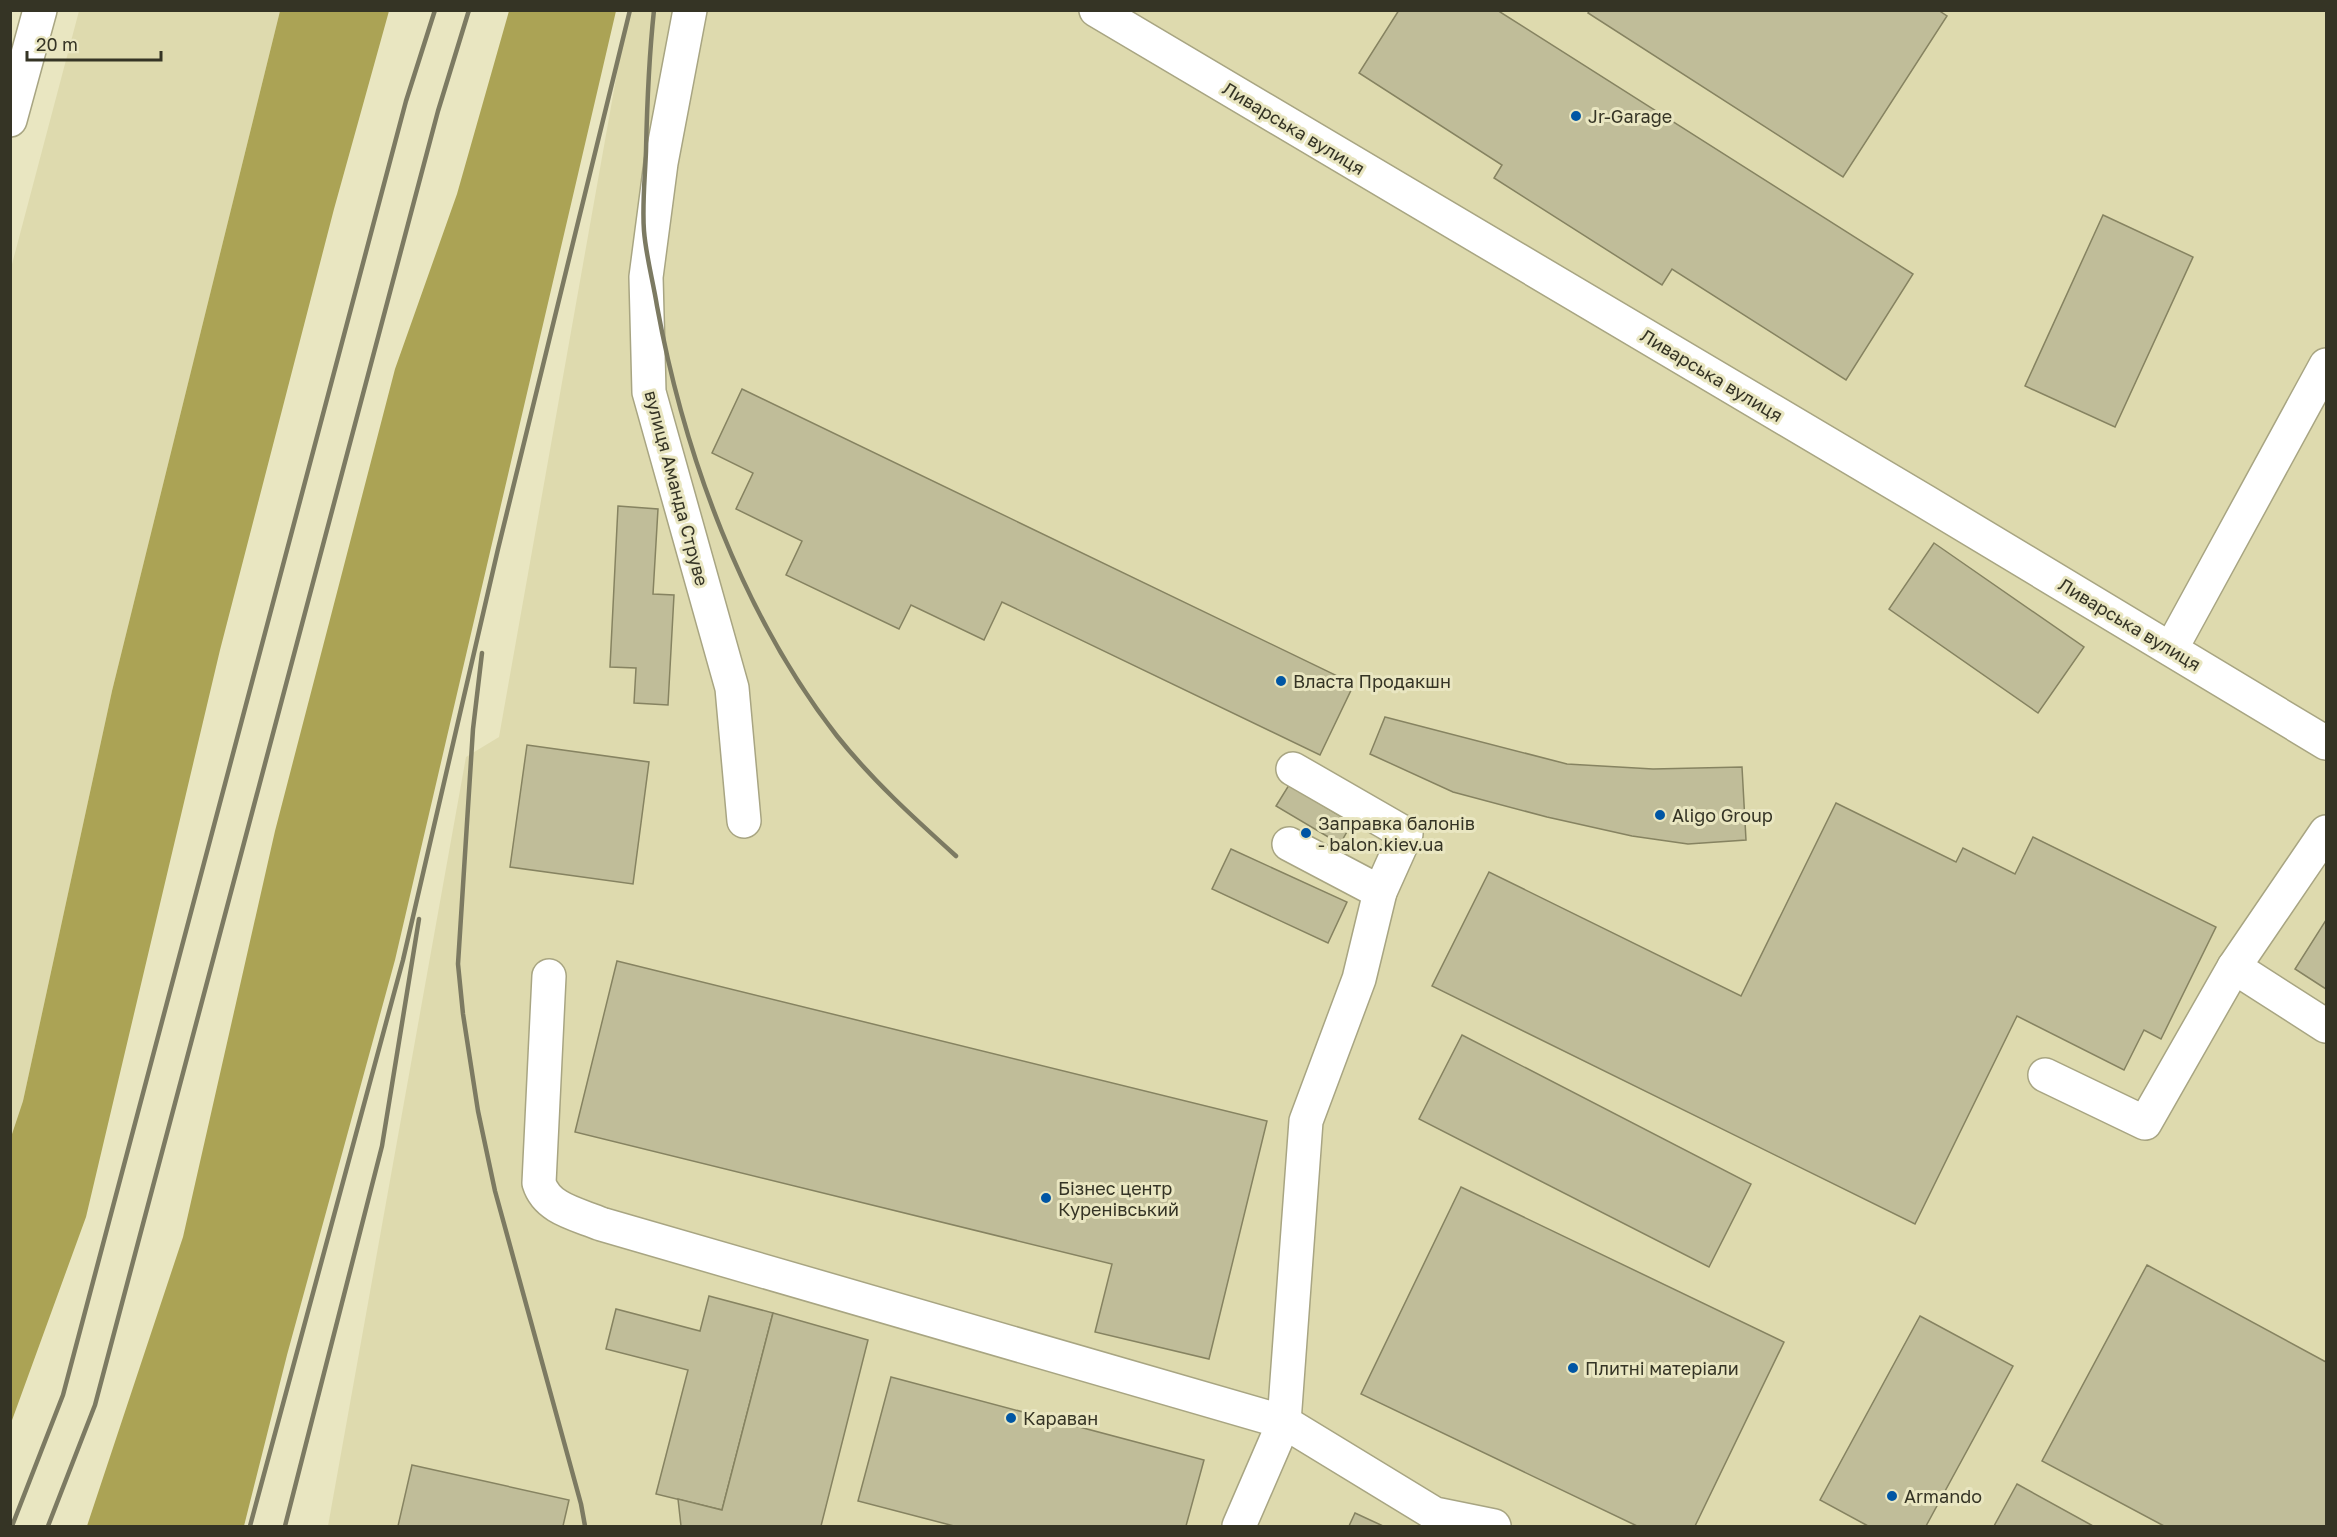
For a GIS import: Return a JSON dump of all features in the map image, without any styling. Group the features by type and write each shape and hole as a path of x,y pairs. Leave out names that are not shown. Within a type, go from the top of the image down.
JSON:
{"street":[{"path":"10,120 40,10"},
{"name":"вулиця Аманда Струве","path":"690,10 661,164 646,277 649,392 732,688 744,821"},
{"name":"Ливарська вулиця","path":"1096,10 2326,743"},
{"path":"2170,649 2326,364"},
{"path":"1239,1527 1284,1422 1306,1121 1359,979 1380,892 1406,834 1293,769"},
{"path":"2045,1075 2145,1124 2235,967 2326,832"},
{"path":"1289,844 1380,892"},
{"path":"2235,967 2326,1026"},
{"path":"549,976 539,1183 543,1196 557,1206 601,1224 1284,1422 1435,1514 1476,1525"}],"shaded area":[{"path":"79,11 280,11 112,691 23,1101 11,1137 11,268"},
{"path":"280,11 389,11 334,209 220,650 86,1217 11,1423 11,1137 23,1101 112,691"},
{"path":"509,11 616,11 395,960 287,1355 244,1526 87,1526 183,1237 275,831 395,369 457,194"},
{"path":"628,11 2326,11 2326,1526 328,1526 466,757 499,737"}],"building":[{"path":"1399,10 1497,10 1913,274 1846,380 1672,269 1662,285 1494,178 1502,165 1359,73"},
{"path":"1590,10 1938,10 1947,16 1843,177 1588,13"},
{"path":"2103,215 2193,257 2115,427 2025,386"},
{"path":"742,389 1354,684 1320,755 1002,602 984,640 911,605 899,629 786,575 802,541 736,509 753,473 712,453"},
{"path":"618,506 658,509 653,594 674,595 668,705 634,703 636,668 610,667"},
{"path":"1934,543 2084,647 2038,713 1889,609"},
{"path":"1385,717 1567,764 1653,769 1742,767 1746,840 1688,844 1632,836 1547,817 1453,792 1370,754"},
{"path":"527,745 649,762 633,884 510,867"},
{"path":"1289,785 1352,823 1340,844 1276,806"},
{"path":"1836,803 1956,862 1963,848 2015,874 2033,837 2216,927 2161,1039 2144,1030 2124,1070 2017,1016 1915,1224 1432,986 1489,872 1741,996"},
{"path":"1231,849 1347,902 1328,943 1212,889"},
{"path":"2326,920 2326,989 2295,969"},
{"name":"Бізнес центр Куренівський","path":"617,961 1267,1121 1209,1359 1095,1332 1112,1264 575,1132"},
{"path":"1462,1035 1751,1184 1709,1267 1419,1119"},
{"name":"Плитні матеріали","path":"1461,1187 1784,1342 1695,1526 1637,1526 1361,1394"},
{"path":"2147,1265 2326,1362 2326,1526 2164,1526 2042,1461"},
{"path":"709,1296 773,1313 722,1510 656,1494 688,1370 606,1349 616,1309 700,1331"},
{"path":"773,1313 868,1340 821,1526 681,1526 678,1499 722,1510"},
{"path":"1920,1316 2013,1366 1926,1526 1868,1526 1820,1500"},
{"path":"891,1377 1204,1460 1186,1526 954,1526 858,1501"},
{"path":"412,1465 569,1500 563,1526 398,1526"},
{"path":"2017,1484 2093,1526 1994,1526"},
{"path":"1355,1513 1383,1526 1349,1526"}],"railway":[{"path":"12,1526 63,1395 406,101 435,10"},
{"path":"48,1526 95,1405 438,111 469,10"},
{"path":"250,1526 403,960 498,549 630,10"},
{"path":"654,10 643,201 644,231 669,362 683,419 701,475 722,532 746,586 773,639 803,689 837,736 864,768 956,856"},
{"path":"482,653 473,729 458,964 463,1014 478,1111 495,1191 581,1504 585,1526"},
{"path":"285,1526 382,1146 419,919"}],"place":[{"name":"Jr-Garage","path":"1576,116"},
{"name":"Власта Продакшн","path":"1281,681"},
{"name":"Aligo Group","path":"1660,815"},
{"name":"Заправка балонів - balon.kiev.ua","path":"1306,833"},
{"name":"Бізнес центр Куренівський","path":"1046,1198"},
{"name":"Плитні матеріали","path":"1573,1368"},
{"name":"Караван","path":"1011,1418"},
{"name":"Armando","path":"1892,1496"}]}
